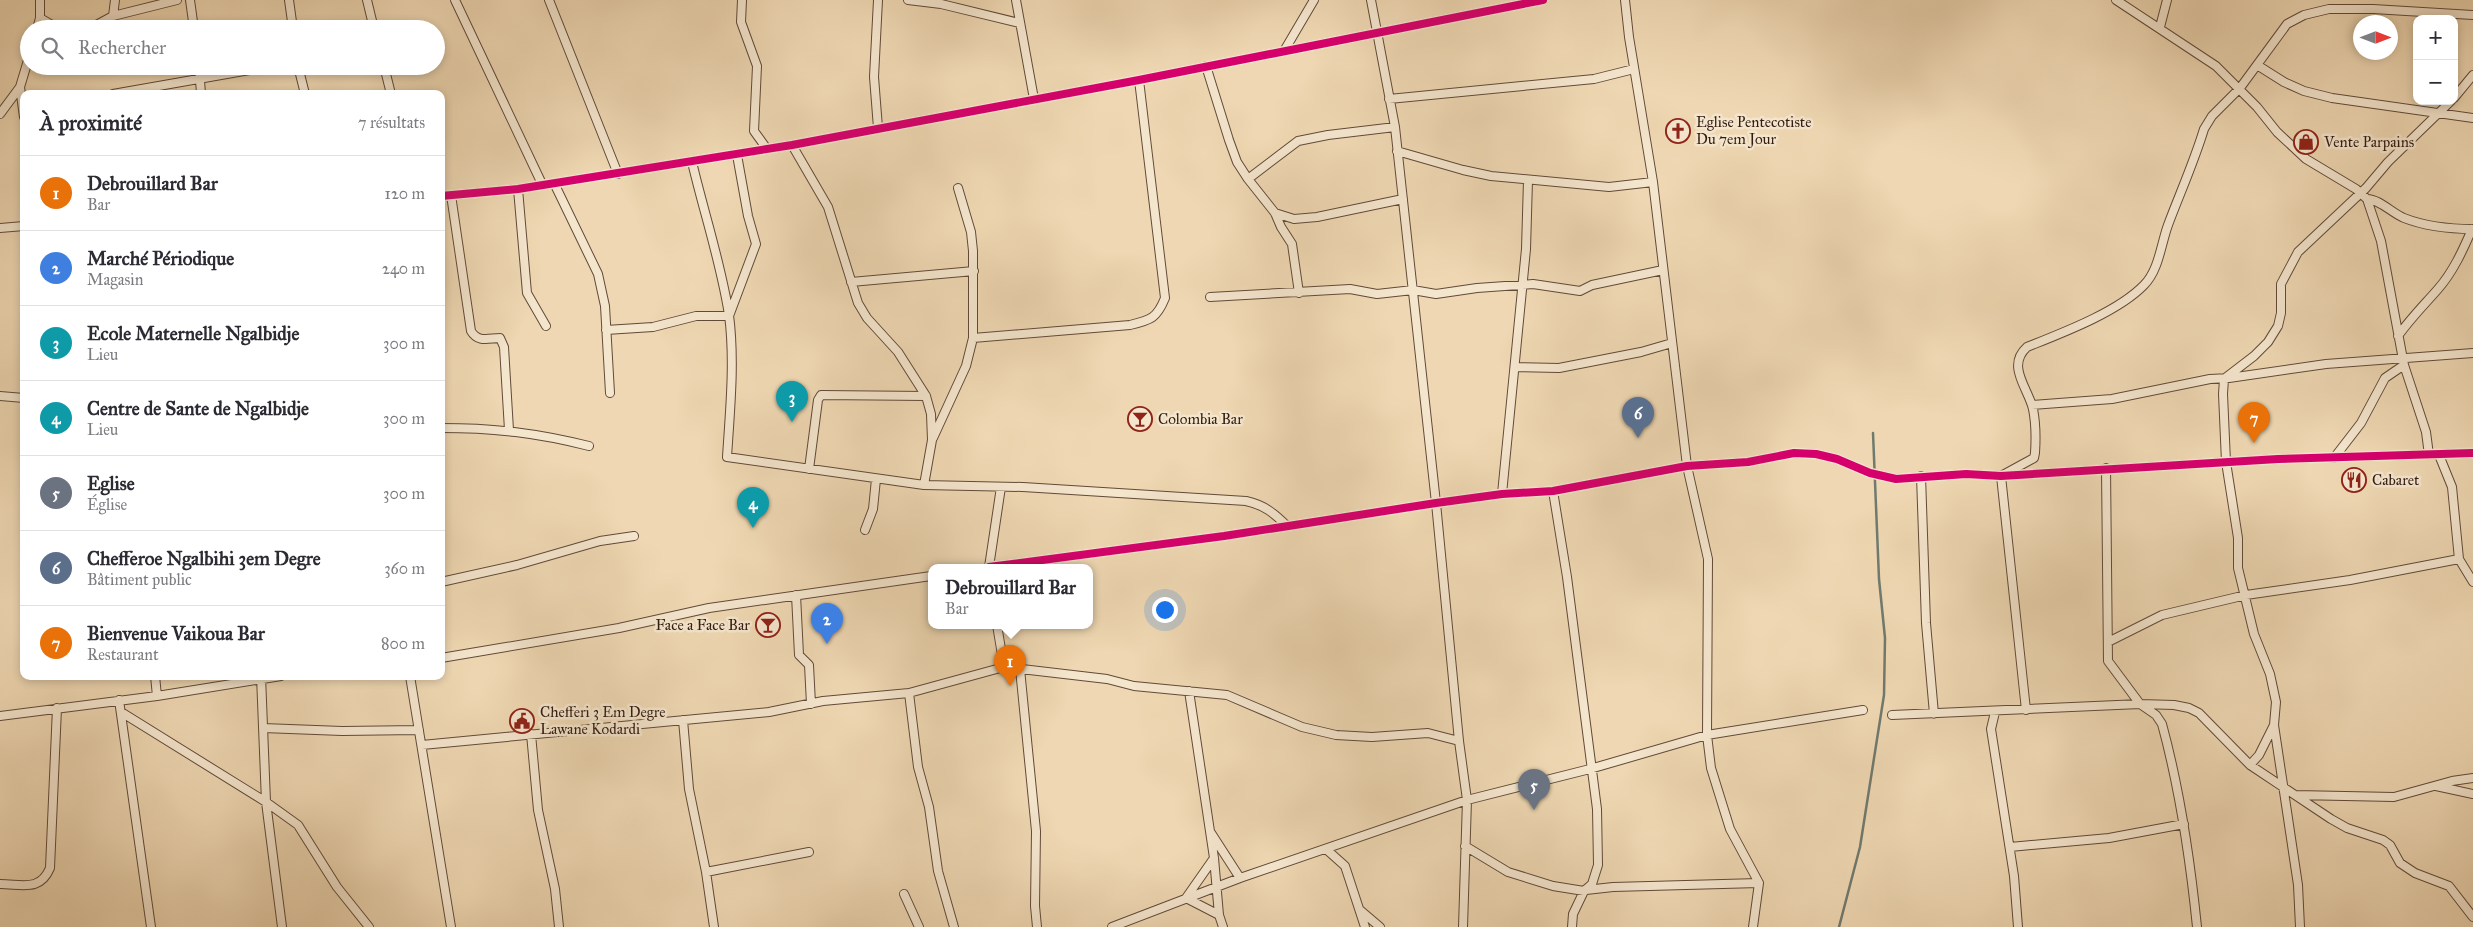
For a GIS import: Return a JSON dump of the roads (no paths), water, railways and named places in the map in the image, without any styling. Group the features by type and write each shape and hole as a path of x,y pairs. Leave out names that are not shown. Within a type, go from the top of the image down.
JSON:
{"street":[{"path":"113,16 115,0"},
{"path":"106,20 113,16 177,0"},
{"path":"190,0 193,20"},
{"path":"289,0 292,20"},
{"path":"367,0 372,20"},
{"path":"455,0 542,184"},
{"path":"549,0 618,174"},
{"path":"742,0 741,22 757,66 754,131 767,149"},
{"path":"878,0 874,77 878,128"},
{"path":"908,0 941,4 1019,22"},
{"path":"1016,0 1034,99"},
{"path":"1284,51 1314,0"},
{"path":"1371,0 1395,128 1436,503 1459,741 1467,800 1463,927"},
{"path":"445,196 518,189 737,155 1139,80 1543,0"},
{"path":"1625,0 1634,69 1653,182 1687,466 1708,559 1707,735 1711,768 1730,829 1759,883 1753,927"},
{"path":"2116,0 2160,27 2216,66 2240,88 2277,132 2306,159 2367,199 2375,200 2403,217 2424,225 2473,229 2461,256 2445,279 2414,314 2398,336"},
{"path":"2160,27 2167,0"},
{"path":"2343,0 2349,8"},
{"path":"38,1 40,18 43,20"},
{"path":"2001,476 2034,458 2035,426 2032,406 2018,372 2022,352 2027,347 2089,321 2135,293 2146,283 2161,251 2204,129 2212,116 2240,88 2287,24 2304,15 2329,9 2349,8 2473,15"},
{"path":"2257,65 2284,82 2304,91 2350,102 2473,118"},
{"path":"1206,66 1228,140 1248,180 1275,213 1292,244 1299,293"},
{"path":"1389,99 1594,79 1634,69"},
{"path":"0,114 20,87 24,75"},
{"path":"134,90 213,75"},
{"path":"300,75 304,90"},
{"path":"386,75 390,90"},
{"path":"2458,93 2473,75"},
{"path":"200,77 202,90"},
{"path":"973,338 1130,325 1146,321 1160,313 1165,298 1139,80"},
{"path":"2300,927 2298,885 2274,725 2276,702 2270,674 2254,634 2238,568 2238,538 2226,462 2224,379 2254,356 2268,342 2278,326 2282,313 2281,284 2298,252 2360,194 2388,162 2448,105"},
{"path":"1248,180 1298,141 1328,135 1395,128"},
{"path":"792,145 828,207 858,303 867,318 898,352 926,396 931,414 932,440 924,485"},
{"path":"1397,151 1464,170 1528,180 1609,187 1653,182"},
{"path":"729,316 756,244 748,216 737,155"},
{"path":"692,162 719,267 729,316 731,384 726,456 809,470 924,485 1216,497 1260,504 1287,526"},
{"path":"1502,494 1523,284 1528,180"},
{"path":"554,183 598,274 605,306 610,393"},
{"path":"932,440 966,366 973,338 974,271 971,232 958,188"},
{"path":"518,189 527,293 546,326"},
{"path":"451,195 471,331 479,338 503,339 509,430"},
{"path":"1275,213 1294,219 1317,217 1403,199"},
{"path":"2367,199 2381,241 2402,357 2426,432 2429,455"},
{"path":"1281,227 1294,219"},
{"path":"0,228 20,226"},
{"path":"1210,297 1350,289 1377,294 1413,290 1436,294 1523,284 1580,291 1592,286 1663,270"},
{"path":"851,282 974,271"},
{"path":"606,330 653,327 696,316 729,316"},
{"path":"1515,367 1559,368 1641,352 1672,343"},
{"path":"2032,406 2112,399 2210,379 2224,379 2326,364 2473,353"},
{"path":"2334,458 2361,424 2385,378 2404,365"},
{"path":"809,470 818,400 821,395 926,396"},
{"path":"0,396 20,398"},
{"path":"445,428 509,430 541,434 589,446"},
{"path":"1011,564 1502,494 1553,491 1687,466 1748,462 1794,454 1816,454 1837,459 1882,477 1896,479 1921,476 2001,476 2226,462 2473,453"},
{"path":"2439,455 2452,487 2459,559 2473,582"},
{"path":"2106,468 2108,661 2140,704 2156,715 2162,724 2184,824 2197,927"},
{"path":"1921,476 1926,624 1934,714"},
{"path":"2001,476 2026,710"},
{"path":"865,530 872,509 876,479"},
{"path":"989,564 1001,487"},
{"path":"1553,491 1567,577 1590,769 1597,809 1598,865 1592,884 1584,890 1573,914 1572,927"},
{"path":"445,581 517,564 600,541 634,536"},
{"path":"2108,642 2162,615 2246,595 2350,580 2459,559"},
{"path":"445,657 619,628 709,608 928,576"},
{"path":"796,596 799,655 809,665 811,704"},
{"path":"998,629 1004,667"},
{"path":"422,745 769,712 811,704 909,693 1004,667 1107,679 1134,686 1227,695 1302,727 1320,732 1372,737 1428,732 1459,741"},
{"path":"1020,669 1036,831 1035,906 1037,927"},
{"path":"155,680 157,696"},
{"path":"0,716 157,696 245,680"},
{"path":"261,680 266,802 282,927"},
{"path":"411,680 451,927"},
{"path":"1189,691 1223,927"},
{"path":"909,693 918,767 929,807 938,871 954,927"},
{"path":"119,700 151,927"},
{"path":"1892,715 1995,712 2140,704 2174,705 2189,708 2199,713 2250,765 2347,828 2383,840 2390,845 2400,863 2415,874 2449,886 2473,917"},
{"path":"0,884 38,884 44,881 50,868 57,708"},
{"path":"1112,927 1240,878 1467,800 1590,769 1707,735 1863,710"},
{"path":"121,712 266,802 298,825 337,887 369,927"},
{"path":"1995,712 1991,729 2010,847 2018,927"},
{"path":"683,720 689,789 706,872 714,927"},
{"path":"2250,765 2259,755 2274,725"},
{"path":"264,728 342,731 420,730"},
{"path":"531,734 538,810 555,889 559,927"},
{"path":"2294,795 2394,798 2434,786 2473,778"},
{"path":"2434,786 2473,794"},
{"path":"2010,847 2109,838 2184,824"},
{"path":"1209,829 1240,878"},
{"path":"1466,846 1508,872 1553,886 1584,890 1614,887 1759,883"},
{"path":"1326,849 1345,866 1365,927"},
{"path":"706,872 810,852"},
{"path":"1186,898 1214,858"},
{"path":"904,894 919,927"},
{"path":"1186,898 1220,915"},
{"path":"1360,910 1380,927"}],"waterway":[{"path":"1839,927 1860,847 1884,695 1885,638 1879,579 1873,433"}],"place":[{"name":"Eglise Pentecotiste Du 7em Jour","path":"1678,131"},
{"name":"Vente Parpains","path":"2306,142"},
{"name":"Colombia Bar","path":"1140,419"},
{"name":"Ecole Maternelle Ngalbidje","path":"792,422"},
{"name":"Chefferoe Ngalbihi 3em Degre","path":"1638,438"},
{"name":"Bienvenue Vaikoua Bar","path":"2254,443"},
{"name":"Cabaret","path":"2354,480"},
{"name":"Centre de Sante de Ngalbidje","path":"753,528"},
{"name":"Face a Face Bar","path":"768,625"},
{"name":"Marché Périodique","path":"827,644"},
{"name":"Debrouillard Bar","path":"1010,686"},
{"name":"Chefferi 3 Em Degre Lawane Kodardi","path":"522,721"},
{"name":"Eglise","path":"1534,810"}]}
